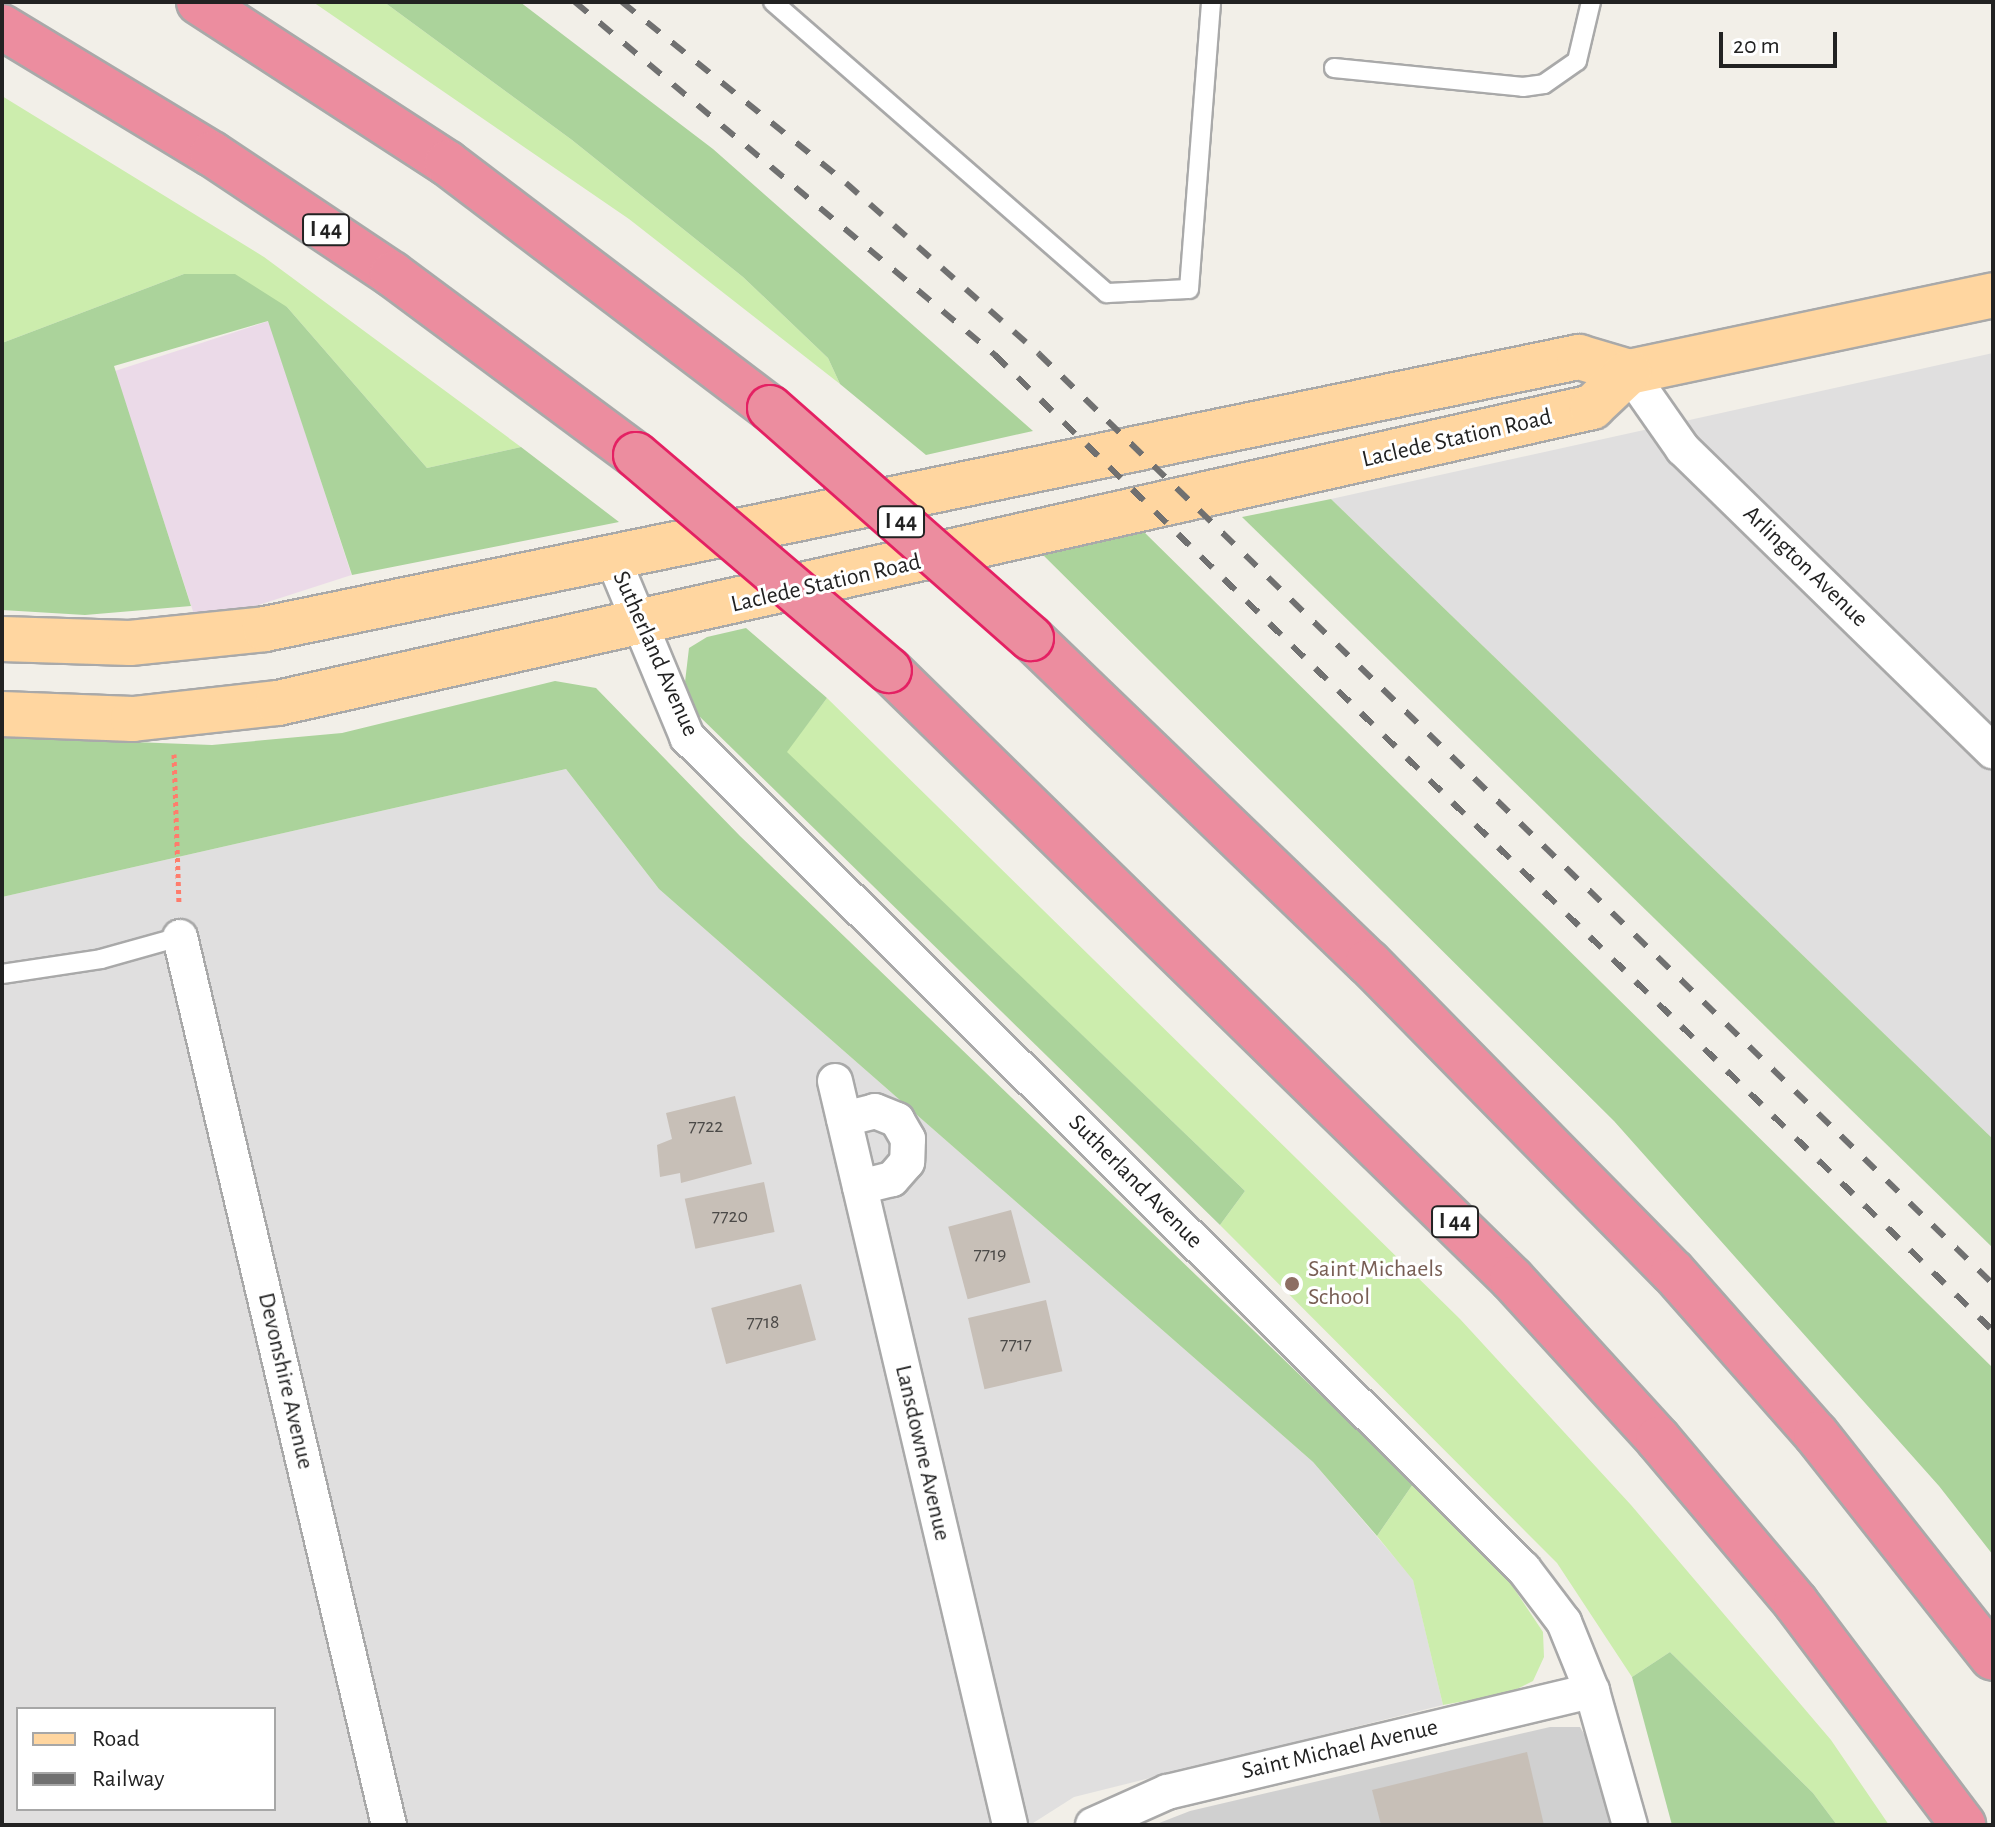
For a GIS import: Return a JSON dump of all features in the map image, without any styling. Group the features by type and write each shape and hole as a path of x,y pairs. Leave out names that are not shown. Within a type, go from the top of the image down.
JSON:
{"highway":[{"name":"I 44","path":"199,2 447,163 770,408 1031,638 1368,962 1673,1272 1816,1434 1993,1658"},
{"name":"I 44","path":"2,27 212,154 392,274 636,455 889,670 1512,1279 1658,1439 1796,1603 1963,1825"}],"main road":[{"path":"2,639 130,643 265,629 611,554 1579,357 1629,372 1989,299"},
{"name":"Laclede Station Road","path":"2,714 133,719 278,703 640,625 1592,407 1629,372"}],"street":[{"name":"Arlington Avenue","path":"1629,372 1683,449 1993,751"},
{"name":"Sutherland Avenue","path":"611,554 687,737 1523,1568 1564,1622 1592,1691 1630,1825"},
{"name":"Devonshire Avenue","path":"180,937 389,1825"},
{"name":"Lansdowne Avenue","path":"835,1081 1010,1825"},
{"path":"844,1119 875,1111 897,1120 908,1139 907,1162 892,1179 860,1187"},
{"name":"Saint Michael Avenue","path":"1093,1825 1167,1792 1592,1691"}],"lane":[{"path":"773,2 1107,293 1189,289 1211,2"},
{"path":"1334,68 1523,87 1544,84 1577,61 1591,2"},
{"path":"2,974 101,959 180,937"}],"path":[{"path":"172,714 180,937"}],"shaded area":[{"path":"269,321 352,575 197,625 115,371"},
{"path":"1993,353 1993,1139 1331,499"},
{"path":"566,769 659,889 1313,1462 1413,1579 1443,1705 1074,1797 1030,1825 2,1825 2,897"},
{"path":"1550,1727 1580,1727 1594,1751 1612,1825 1154,1825 1190,1811"}],"green space":[{"path":"313,2 384,2 572,140 743,277 828,358 840,384 629,219"},
{"path":"384,2 520,2 713,149 1033,431 926,455 840,384 828,358 743,277 572,140"},
{"path":"2,96 264,257 521,447 427,468 287,307 184,274 2,343"},
{"path":"184,274 235,274 287,307 427,468 521,447 619,522 352,575 268,321 114,366 191,606 85,615 2,610 2,343"},
{"path":"1331,499 1993,1139 1993,1248 1242,517"},
{"path":"1143,531 1993,1368 1993,1555 1939,1486 1614,1121 1039,551"},
{"path":"746,628 827,698 787,752 1245,1191 1220,1225 697,714 685,682 689,648 707,637"},
{"path":"555,681 596,688 740,836 1413,1484 1377,1536 1313,1462 659,889 566,769 2,897 2,737 212,745 342,733"},
{"path":"827,698 1460,1319 1631,1505 1831,1740 1889,1825 1837,1825 1813,1793 1670,1652 1632,1677 1557,1563 1220,1225 1245,1191 786,752"},
{"path":"1413,1484 1505,1575 1543,1632 1544,1657 1533,1681 1509,1693 1443,1705 1413,1580 1377,1536"},
{"path":"1670,1652 1813,1793 1837,1825 1672,1825 1632,1677"}],"building":[{"path":"735,1096 752,1164 681,1183 680,1173 660,1177 657,1145 672,1139 666,1113"},
{"path":"764,1182 775,1232 695,1249 685,1199"},
{"path":"1011,1210 1030,1282 968,1299 948,1227"},
{"path":"801,1284 816,1340 726,1364 711,1308"},
{"path":"1046,1300 1062,1371 984,1389 968,1318"},
{"path":"1527,1752 1544,1825 1381,1825 1372,1790"}],"railway":[{"path":"575,2 995,355 1993,1331"},
{"path":"622,2 846,183 1039,354 1993,1284"}],"place":[{"name":"Saint Michaels School","path":"1292,1284"}]}
